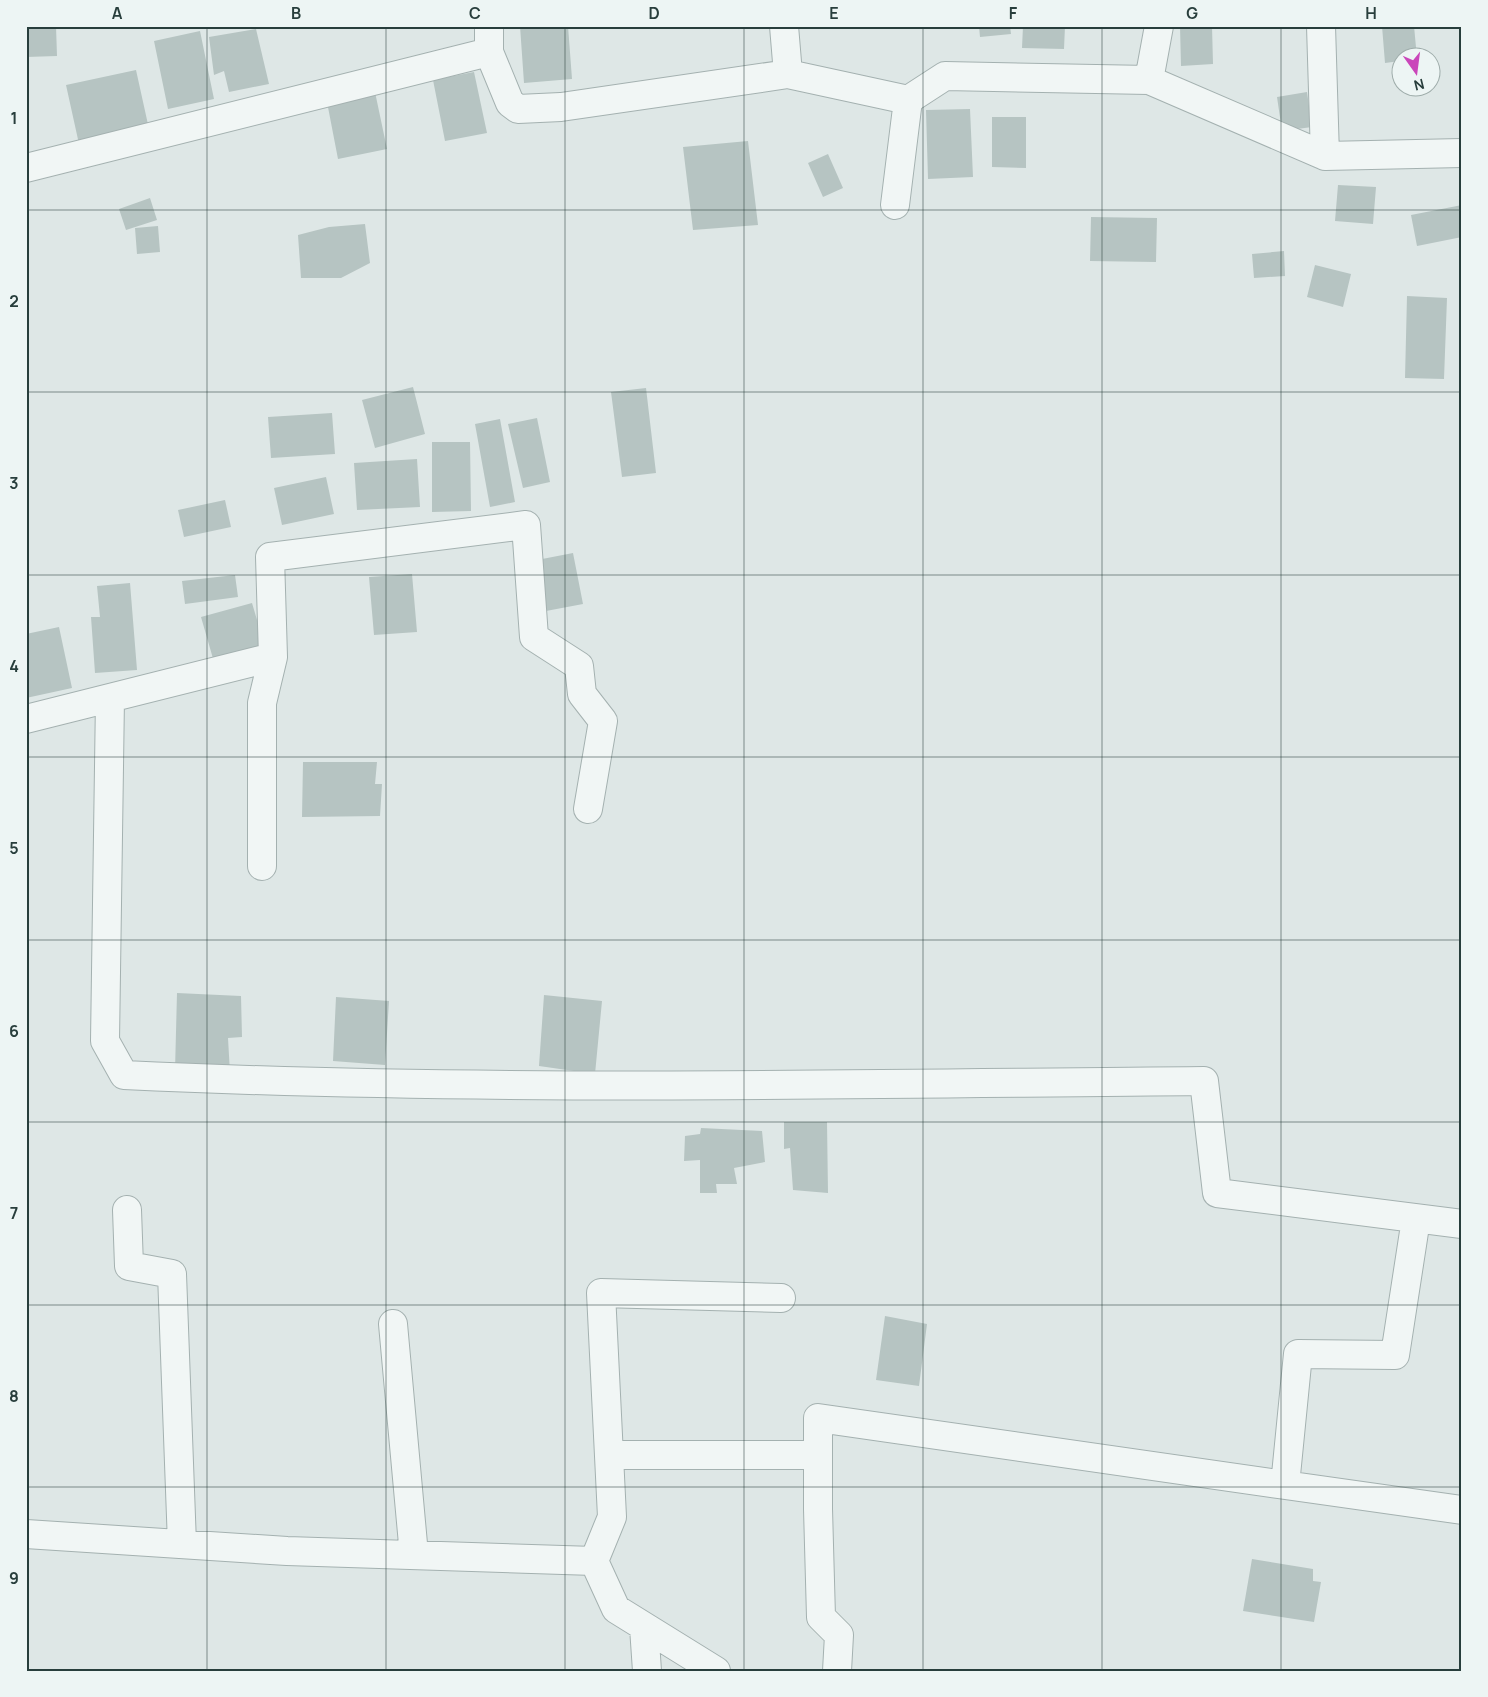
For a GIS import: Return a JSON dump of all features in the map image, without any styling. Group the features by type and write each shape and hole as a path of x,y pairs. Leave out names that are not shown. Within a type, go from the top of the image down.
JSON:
{"street":[{"path":"784,26 788,74"},
{"path":"1149,80 1159,26"},
{"path":"1321,26 1325,156"},
{"path":"26,168 489,39 510,103 518,109 561,107 788,74 908,100 945,76 1149,80 1325,156 1462,153"},
{"path":"895,205 908,100"},
{"path":"262,866 262,702 273,657 270,557 526,525 534,637 579,666 582,694 603,721 588,809"},
{"path":"26,719 273,657"},
{"path":"110,698 105,1041 124,1075 268,1082 625,1086 1204,1081 1217,1193 1462,1224"},
{"path":"127,1210 129,1266 172,1274 182,1544"},
{"path":"1285,1485 1298,1354 1395,1355 1416,1218"},
{"path":"716,1671 616,1609 594,1560 612,1517 601,1293 781,1298"},
{"path":"393,1324 414,1555"},
{"path":"837,1671 839,1635 821,1617 818,1418 1462,1510"},
{"path":"609,1455 818,1455"},
{"path":"26,1534 287,1551 594,1560"},
{"path":"644,1627 647,1671"}],"building":[{"path":"26,26 56,26 57,56 26,57"},
{"path":"520,26 568,26 572,79 524,83"},
{"path":"979,26 1010,26 1011,34 980,37"},
{"path":"1023,26 1065,26 1064,49 1022,48"},
{"path":"1180,26 1212,26 1213,64 1181,66"},
{"path":"1382,26 1414,26 1416,48 1390,48 1390,62 1385,63"},
{"path":"256,29 269,84 229,92 224,71 214,75 209,37"},
{"path":"200,31 214,99 168,109 154,41"},
{"path":"136,70 149,129 79,144 66,85"},
{"path":"474,72 487,133 445,141 433,80"},
{"path":"375,92 387,149 338,159 327,102"},
{"path":"1307,92 1312,127 1282,131 1277,97"},
{"path":"970,109 973,177 928,179 926,110"},
{"path":"992,117 1026,117 1026,168 992,167"},
{"path":"748,141 758,225 693,230 683,147"},
{"path":"828,154 843,188 823,197 808,163"},
{"path":"1338,185 1376,187 1373,224 1335,221"},
{"path":"150,198 157,220 126,230 119,209"},
{"path":"1462,205 1462,237 1417,246 1411,215"},
{"path":"1091,217 1157,218 1156,262 1090,261"},
{"path":"365,224 370,263 341,278 301,278 298,235 329,227"},
{"path":"158,226 160,252 137,254 135,228"},
{"path":"1284,251 1285,276 1254,278 1252,254"},
{"path":"1315,265 1351,274 1343,307 1307,297"},
{"path":"1407,296 1447,298 1444,379 1405,378"},
{"path":"413,387 425,434 375,448 362,400"},
{"path":"646,388 656,473 622,477 611,392"},
{"path":"332,413 335,454 271,458 268,417"},
{"path":"537,418 550,482 523,488 508,424"},
{"path":"500,419 515,502 490,507 475,424"},
{"path":"432,442 470,442 471,511 432,512"},
{"path":"417,459 420,507 357,510 354,463"},
{"path":"326,477 334,514 282,525 274,488"},
{"path":"225,500 231,527 184,537 178,510"},
{"path":"573,553 583,604 546,611 537,560"},
{"path":"412,574 417,632 374,635 369,577"},
{"path":"235,575 238,597 185,604 182,581"},
{"path":"130,583 137,670 95,673 91,617 100,617 97,586"},
{"path":"252,603 265,647 214,662 201,617"},
{"path":"59,627 72,688 26,698 26,634"},
{"path":"303,762 377,762 375,784 382,784 380,816 302,817"},
{"path":"177,993 241,996 242,1037 228,1038 230,1073 175,1071"},
{"path":"544,995 602,1001 595,1074 539,1066"},
{"path":"336,997 389,1001 385,1065 333,1061"},
{"path":"784,1122 827,1122 828,1193 793,1190 790,1148 784,1149"},
{"path":"701,1128 762,1131 765,1162 734,1168 737,1184 716,1184 717,1193 700,1193 700,1160 684,1161 685,1136 700,1134"},
{"path":"885,1316 927,1324 919,1386 876,1380"},
{"path":"1252,1559 1313,1569 1313,1581 1321,1582 1314,1622 1243,1611"}]}
